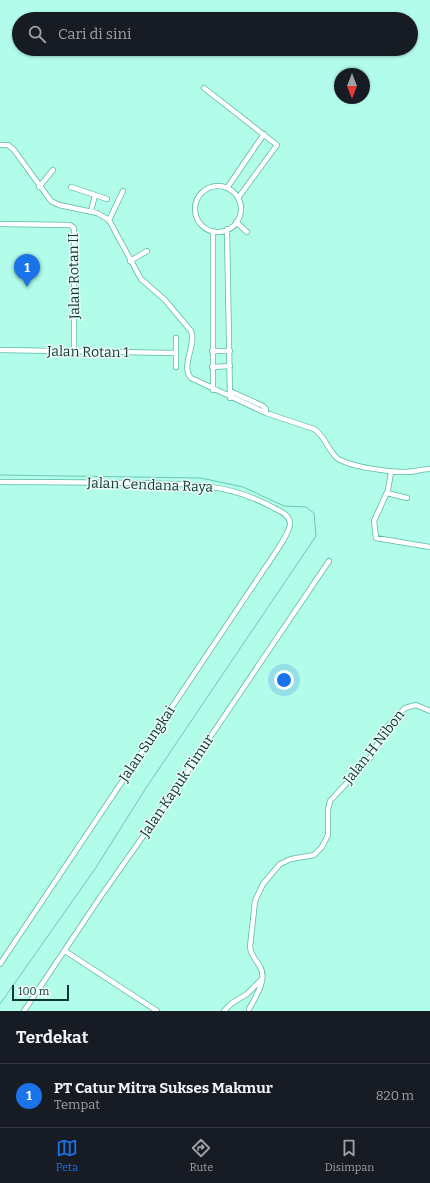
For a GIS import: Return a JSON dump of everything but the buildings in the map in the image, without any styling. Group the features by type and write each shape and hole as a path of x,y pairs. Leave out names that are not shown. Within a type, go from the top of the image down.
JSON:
{"street":[{"path":"204,88 264,134 277,146 238,198"},
{"path":"227,188 264,134"},
{"path":"0,145 8,146 14,150 39,187 54,204 91,211 109,220 130,261 145,283 165,300 191,331 193,337 188,375 196,381 230,398 266,413 314,429 320,433 332,452 338,458 369,468 391,472 407,472 430,469"},
{"path":"39,187 53,170"},
{"path":"219,186 227,188 238,198 240,212 236,222 227,229 213,231 203,226 198,220 195,209 196,202 200,195 208,188 219,186"},
{"path":"71,187 107,198"},
{"path":"109,220 123,191"},
{"path":"91,211 95,195"},
{"path":"236,222 247,232"},
{"name":"Jalan Rotan II","path":"0,224 70,225 74,228 74,351"},
{"path":"227,229 230,398"},
{"path":"213,231 213,390"},
{"path":"130,261 147,251"},
{"path":"176,338 176,367"},
{"name":"Jalan Rotan 1","path":"0,350 175,353"},
{"path":"212,351 230,351"},
{"path":"212,367 230,366"},
{"path":"230,391 263,406 266,409 266,413"},
{"path":"391,472 386,493 374,521 376,538 430,546"},
{"name":"Jalan Cendana Raya","path":"0,482 196,484 214,486 248,495 285,514 290,522"},
{"path":"386,493 407,498"},
{"name":"Jalan Sungkai","path":"0,964 261,574 289,531 290,522"},
{"name":"Jalan Kapuk Timur","path":"24,1011 329,561"},
{"name":"Jalan H Nibon","path":"261,980 262,970 251,954 250,947 256,900 263,884 280,864 291,859 314,855 322,847 328,835 328,810 330,801 366,762 386,728 405,708 416,705 430,711"},
{"path":"65,951 157,1011"},
{"path":"249,1009 260,987 261,980"},
{"path":"224,1011 232,1003 247,994 261,980"}],"waterway":[{"path":"0,475 201,478 243,487 284,506 306,507 314,513 316,536 146,788 95,869 0,1004"}],"place":[{"name":"PT Catur Mitra Sukses Makmur","path":"27,287"}]}
